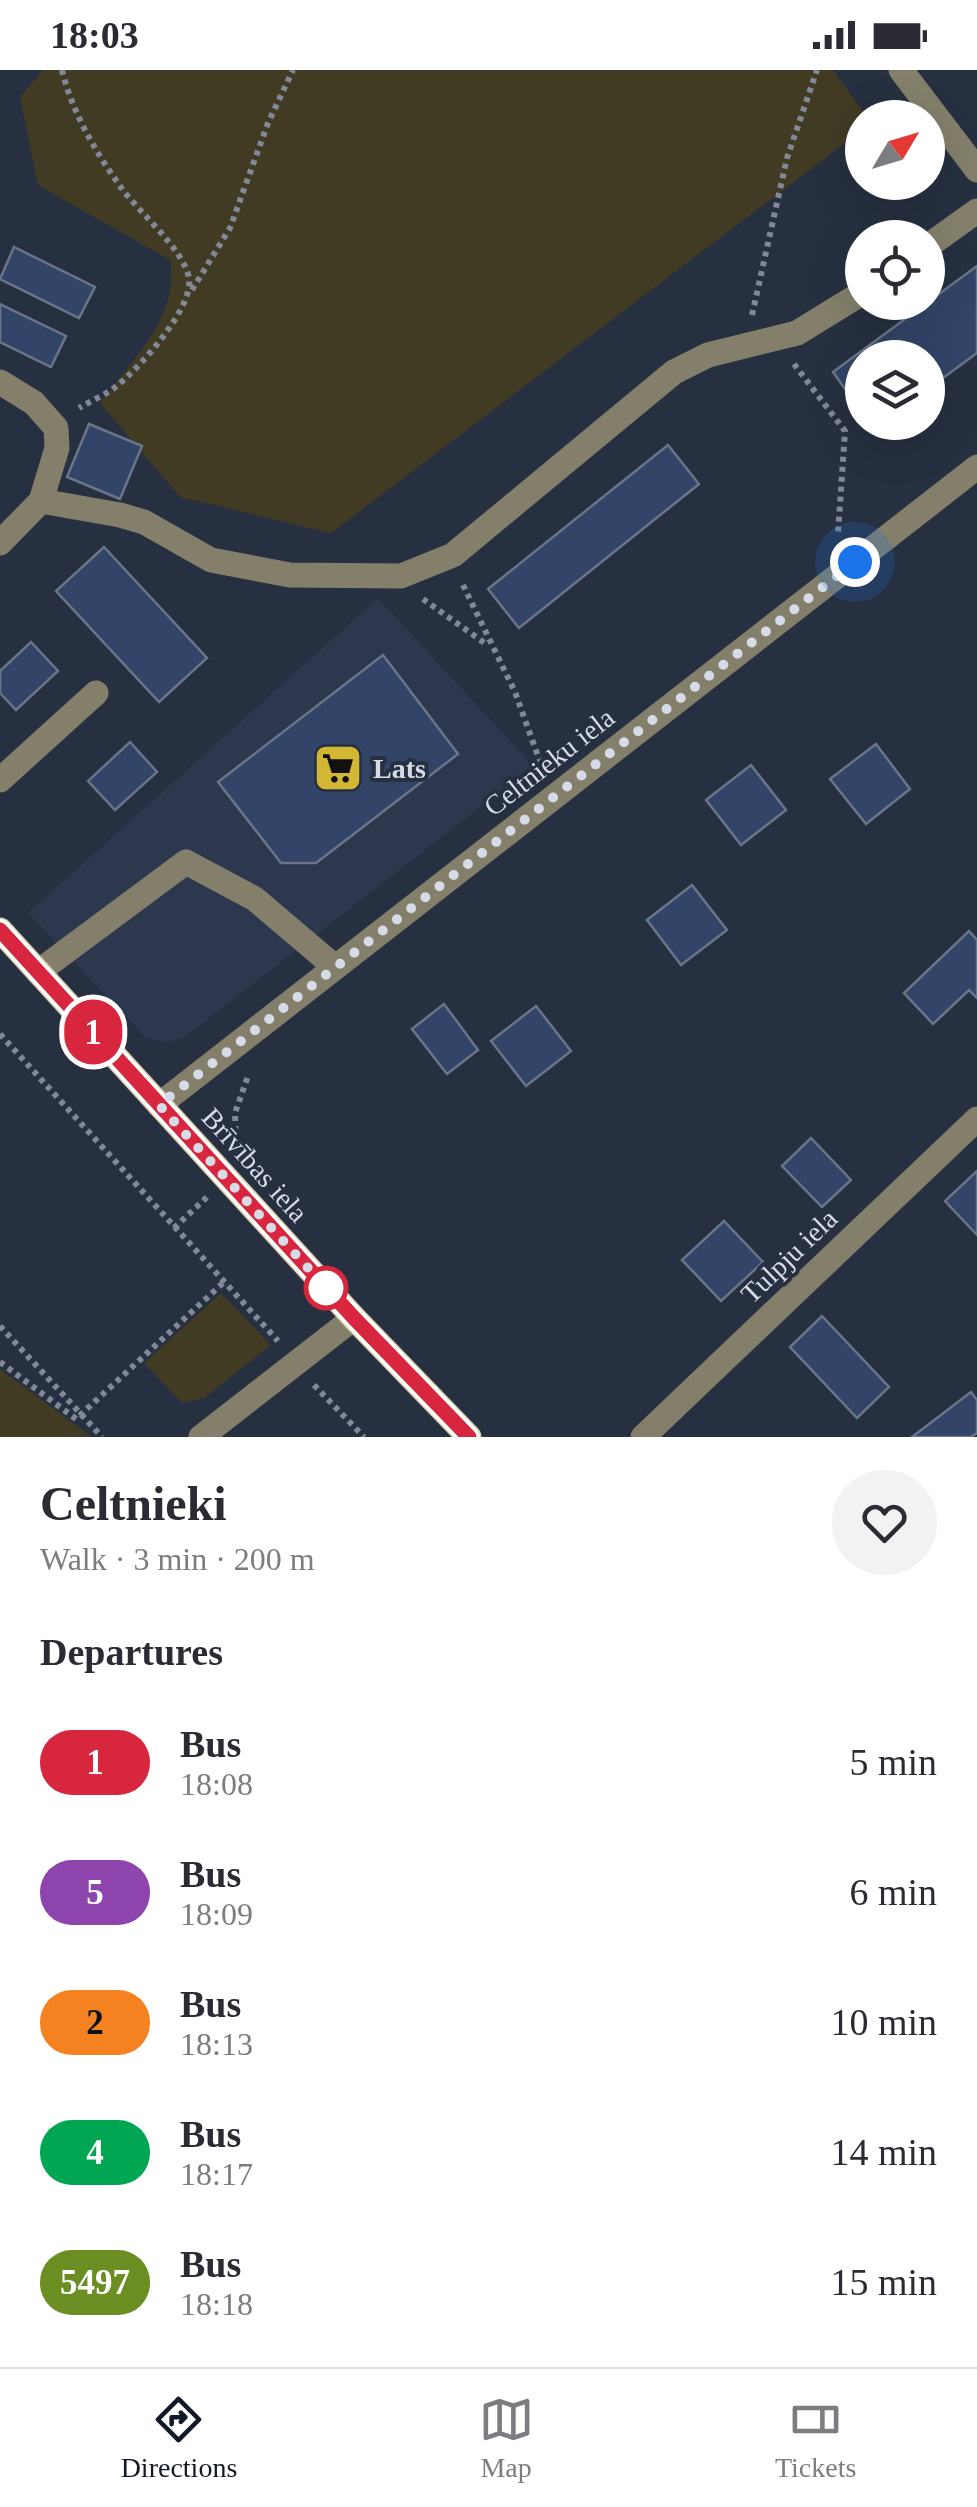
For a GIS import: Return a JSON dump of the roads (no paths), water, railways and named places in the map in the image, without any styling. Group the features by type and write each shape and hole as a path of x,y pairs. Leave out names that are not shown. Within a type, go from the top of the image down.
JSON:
{"main road":[{"name":"Brīvības iela","path":"0,930 354,1318 468,1437"}],"street":[{"path":"901,70 977,170"},
{"path":"945,234 977,211"},
{"path":"41,501 144,522 233,567 290,575 420,572 454,555 658,382 708,355 814,326 845,305"},
{"path":"0,382 34,403 55,425 57,448 41,501 0,543"},
{"name":"Celtnieku iela","path":"159,1105 977,467"},
{"path":"0,780 96,693"},
{"path":"38,972 186,862 255,900 335,967"},
{"name":"Tulpju iela","path":"643,1437 977,1120"},
{"path":"201,1437 354,1318"}],"place":[{"name":"Lats","path":"338,768"}]}
